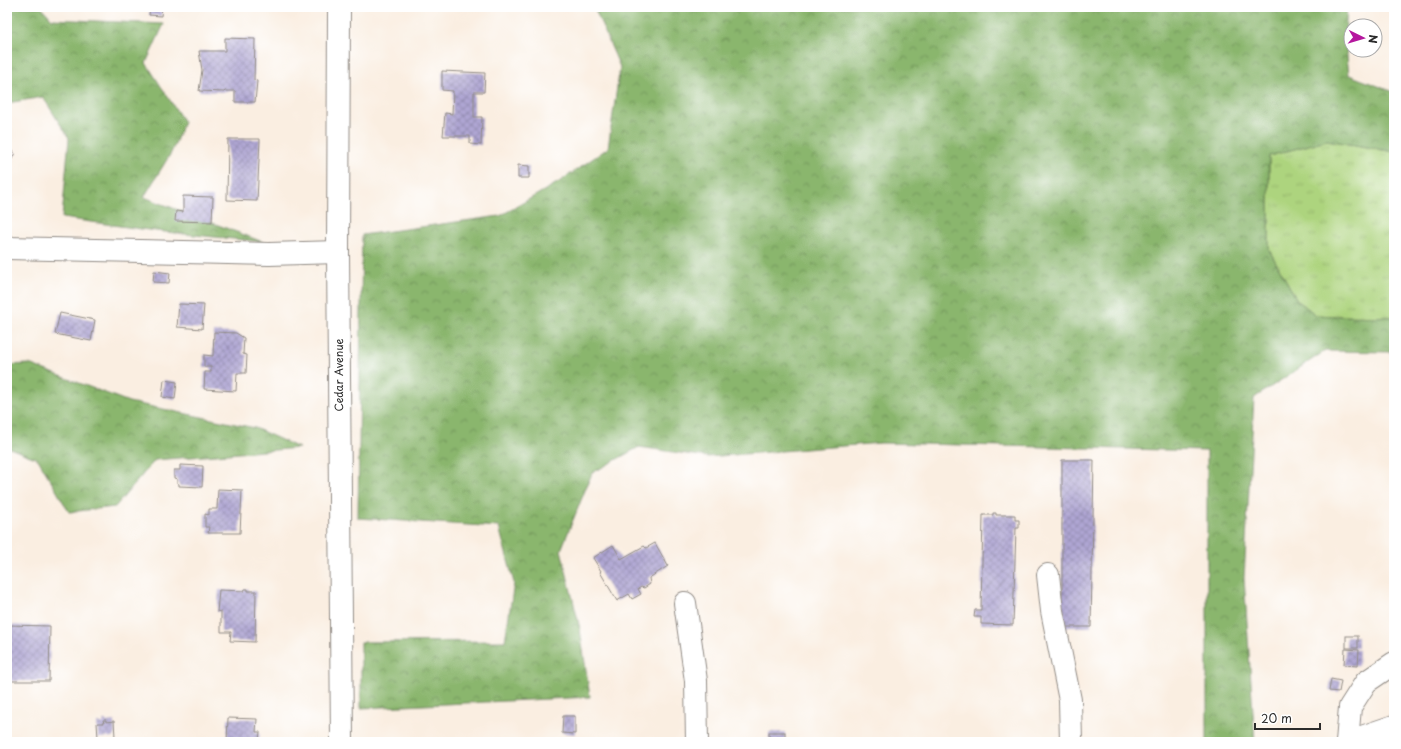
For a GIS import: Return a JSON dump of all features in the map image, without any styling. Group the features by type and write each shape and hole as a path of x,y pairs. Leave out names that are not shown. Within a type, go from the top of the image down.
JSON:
{"street":[{"name":"Cedar Avenue","path":"339,7 338,252 342,742"},
{"path":"7,248 269,254 338,252"},
{"path":"1048,575 1052,611 1070,700 1071,742"},
{"path":"685,603 696,680 697,742"},
{"path":"1394,664 1366,682 1350,707 1347,742 1394,726"}],"green space":[{"path":"7,7 41,7 52,19 164,24 146,63 184,122 171,153 144,197 263,242 156,231 62,218 69,138 43,97 7,103"},
{"path":"594,7 1347,7 1346,18 1343,18 1343,58 1347,58 1349,75 1394,92 1394,152 1327,140 1269,156 1269,250 1297,300 1316,315 1394,317 1394,352 1325,351 1254,398 1244,578 1255,742 1207,742 1207,451 881,443 707,457 639,447 592,473 561,550 580,629 590,697 361,708 361,642 505,641 514,583 499,527 358,518 362,235 500,216 559,182 608,148 620,67"},
{"path":"1327,140 1394,152 1394,317 1316,315 1297,300 1269,250 1269,156"},
{"path":"29,364 129,402 255,428 299,448 155,460 115,507 69,512 38,459 7,447 7,365"}],"building":[{"path":"150,7 162,7 161,16 149,15"},
{"path":"225,38 255,39 254,80 257,81 255,102 235,102 235,91 199,91 202,70 199,51 225,51"},
{"path":"442,71 485,73 484,92 474,92 474,117 482,117 481,145 470,144 470,136 443,136 445,113 452,114 453,91 442,90"},
{"path":"228,139 260,139 257,201 227,200"},
{"path":"7,148 15,153 7,168"},
{"path":"518,165 529,166 529,178 518,178"},
{"path":"183,196 213,197 212,222 175,221 176,211 183,212"},
{"path":"154,271 170,273 169,283 153,282"},
{"path":"179,304 204,305 202,329 177,327"},
{"path":"60,313 95,320 91,341 55,334"},
{"path":"214,332 236,333 244,338 243,354 247,355 246,373 237,373 236,391 204,389 205,372 211,372 211,367 204,367 204,355 213,356"},
{"path":"164,380 177,382 175,399 162,397"},
{"path":"1062,460 1094,460 1091,627 1062,627"},
{"path":"180,465 203,466 202,487 179,486 177,479 174,478 174,470 180,470"},
{"path":"218,489 242,490 240,533 208,533 209,527 205,527 205,514 209,515 209,509 217,509"},
{"path":"993,513 996,513 996,515 1015,515 1015,520 1019,520 1019,528 1016,528 1013,625 981,624 981,617 974,617 975,610 981,610 983,515 993,515"},
{"path":"655,543 668,566 649,578 650,584 644,588 641,587 638,589 641,594 632,599 629,594 617,601 593,558 613,545 621,559 644,546 646,548"},
{"path":"245,589 248,589 248,591 256,591 255,642 230,641 231,632 221,632 221,611 217,612 219,590 244,591"},
{"path":"7,625 50,626 49,681 7,681"},
{"path":"1346,636 1358,636 1358,648 1346,648"},
{"path":"1345,649 1359,650 1358,666 1344,665"},
{"path":"1331,679 1341,681 1339,692 1329,691"},
{"path":"563,716 575,716 575,734 562,733"},
{"path":"228,718 257,719 256,732 260,732 259,740 255,739 255,742 227,742"},
{"path":"103,720 106,720 106,722 114,721 115,737 98,738 97,723 104,723"},
{"path":"769,732 785,732 785,742 769,742"}]}
